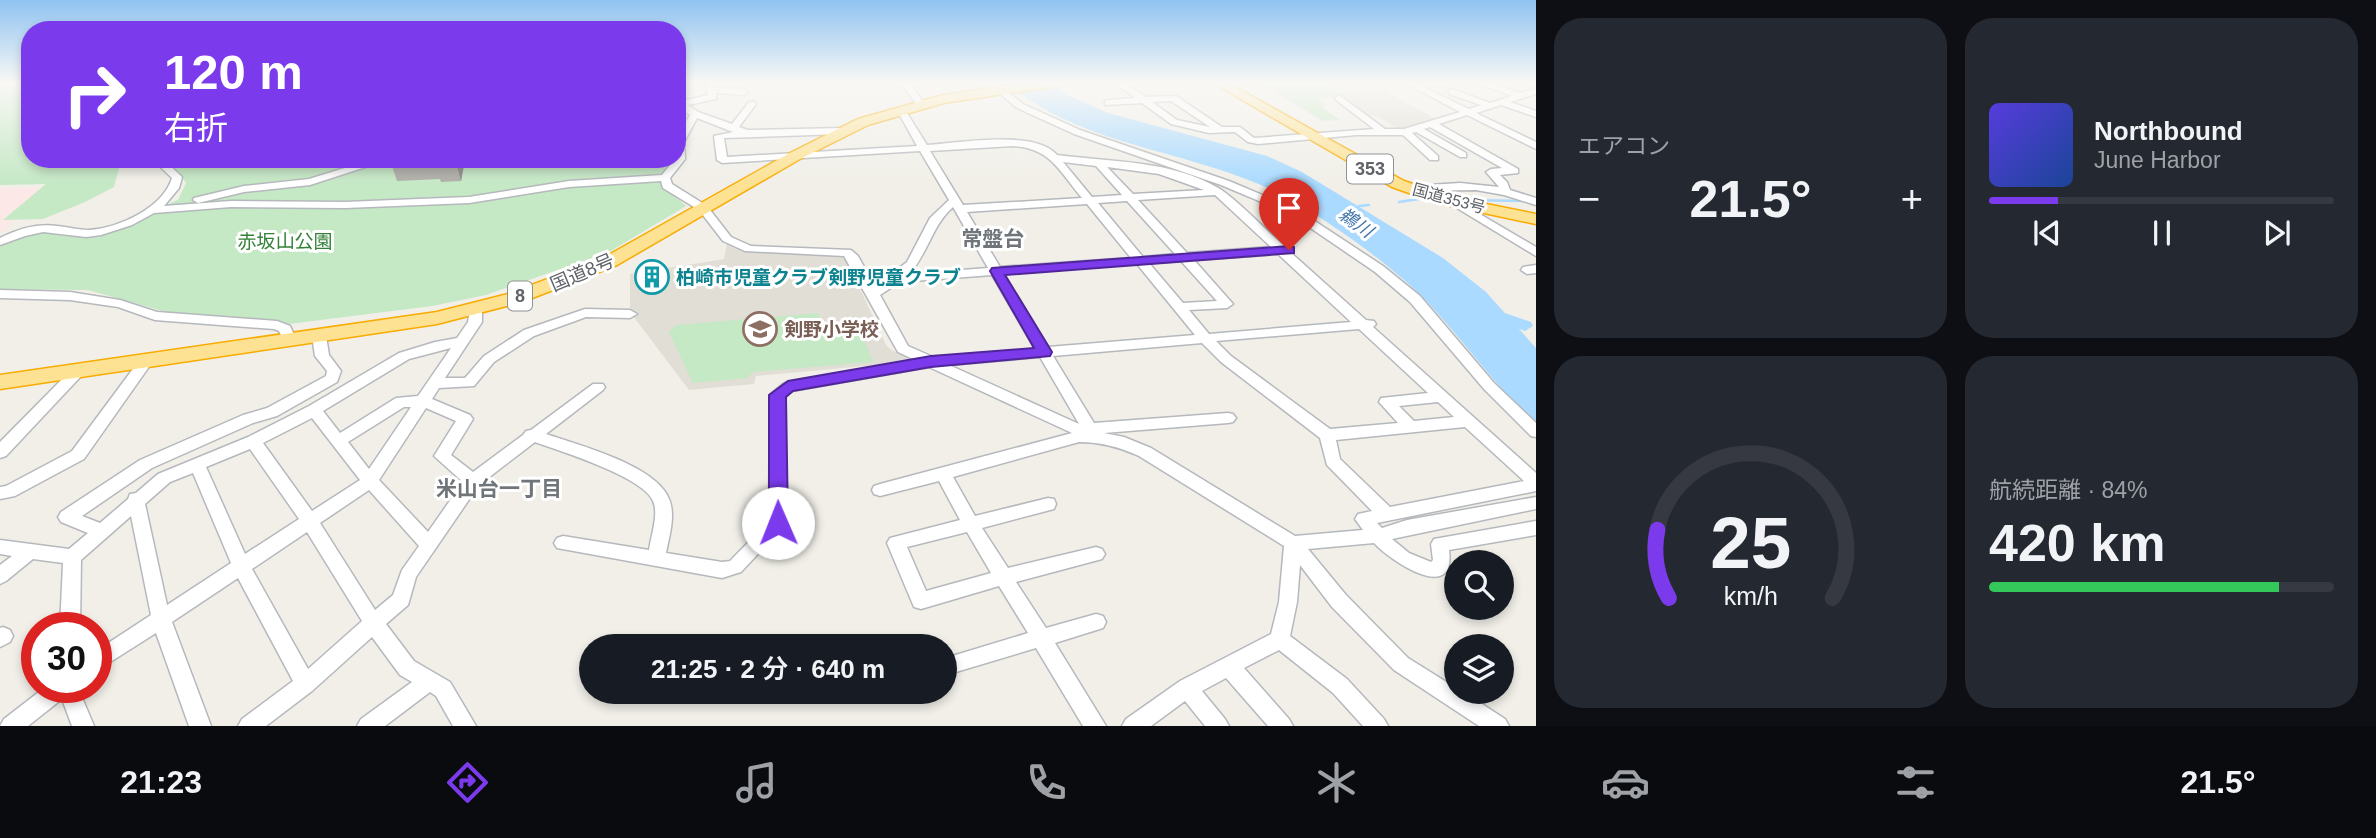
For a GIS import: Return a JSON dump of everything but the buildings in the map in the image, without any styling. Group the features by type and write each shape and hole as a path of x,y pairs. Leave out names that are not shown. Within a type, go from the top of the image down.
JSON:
{"highway":[{"name":"国道8号","path":"0,382 437,318 515,298 611,261 795,156 842,131 882,117"},
{"name":"国道353号","path":"1279,117 1385,178 1413,190 1456,203 1536,219"}],"street":[{"path":"702,117 758,135 842,131"},
{"path":"733,129 742,117"},
{"path":"905,117 1091,433"},
{"path":"1044,117 1077,132 1225,183 1294,212 1379,269 1415,299 1489,386 1536,432"},
{"path":"1167,117 1174,122 1237,129 1251,140 1258,141 1382,131 1405,132 1457,117"},
{"path":"1203,117 1220,129"},
{"path":"1364,117 1382,131"},
{"path":"1474,117 1536,146"},
{"path":"1430,124 1514,171 1491,172 1502,182 1505,191"},
{"path":"1416,128 1463,155"},
{"path":"1405,132 1434,158"},
{"path":"747,133 719,136 722,160 1024,143 1039,147 1054,158 1091,200 1205,338 1226,359 1327,435 1333,461 1386,514"},
{"path":"758,135 765,158"},
{"path":"1054,158 1177,175 1217,192 1285,250 1536,484"},
{"path":"1100,165 1227,304 1180,307"},
{"path":"152,211 177,183 177,177 167,168"},
{"path":"0,242 24,232 45,228 91,233 104,231 152,211 244,189 310,181 354,168"},
{"path":"152,211 231,204 345,205 469,200 569,184 665,177 672,168"},
{"path":"665,177 667,186 703,208 727,239 749,249 847,253 852,256 903,349 1091,433 1145,452 1293,542 1339,601 1401,664 1498,726"},
{"path":"1413,190 1477,186 1505,191 1533,201"},
{"path":"872,294 899,278 920,251 937,214 957,205 1234,191"},
{"path":"1456,203 1536,252"},
{"path":"899,278 1285,250"},
{"path":"0,294 70,296 120,304 155,316 277,325 285,330 290,341"},
{"path":"112,651 370,481 475,322 476,309"},
{"path":"434,383 469,383 489,359 508,344 529,333 585,313 629,314"},
{"path":"564,543 722,570 735,568 778,523 777,395 788,387 931,362 1366,325"},
{"path":"101,531 67,517 146,464 248,419 272,412 332,379 334,371 322,356 319,336"},
{"path":"70,612 72,557 136,499 164,478 253,441 314,410 404,356 435,346 461,342"},
{"path":"0,493 9,492 78,455 146,361"},
{"path":"0,452 79,370"},
{"path":"249,726 305,684 401,599 408,575 473,481 598,387"},
{"path":"1411,427 1386,402 1441,397"},
{"path":"339,441 401,402 422,401 465,419 443,456 473,481"},
{"path":"314,410 370,481 428,544"},
{"path":"880,490 1091,433 1228,418"},
{"path":"1327,435 1468,421"},
{"path":"531,435 596,458 656,488 663,502 657,559"},
{"path":"253,441 310,522 374,624 407,668 443,689 465,726"},
{"path":"197,464 241,566 305,684"},
{"path":"943,474 1095,726"},
{"path":"1536,484 1364,519 1396,555 1414,567 1434,570 1442,562 1440,544 1536,528"},
{"path":"136,499 161,619 200,726"},
{"path":"1293,542 1378,536 1407,527 1536,503"},
{"path":"1048,504 896,543 921,601 1097,554"},
{"path":"1136,725 1187,688 1280,639 1288,602 1293,542"},
{"path":"0,547 72,557"},
{"path":"0,576 31,550"},
{"path":"957,663 1096,622"},
{"path":"1280,639 1340,687 1377,726"},
{"path":"1229,666 1282,726"},
{"path":"368,726 429,681"},
{"path":"1187,688 1218,726"},
{"path":"11,726 41,703"},
{"path":"74,703 83,726"}],"shaded area":[{"path":"1316,117 1336,117 1340,120 1323,121"},
{"path":"1378,117 1436,119 1403,131"},
{"path":"0,188 52,188 0,233"},
{"name":"剣野小学校","path":"727,243 757,252 844,254 886,345 891,350 919,361 756,376 754,384 689,390 630,312 630,274 724,259"}],"green space":[{"path":"0,117 21,117 21,168 119,168 114,187 43,219 3,220 46,184 0,185"},
{"path":"1318,117 1338,119 1323,120"},
{"name":"赤坂山公園","path":"174,168 672,168 663,174 664,187 686,206 609,252 486,295 432,306 289,324 170,313 88,290 0,289 0,247 13,238 37,232 99,235 135,223 178,200 186,183"},
{"path":"818,313 822,323 856,320 873,362 753,372 747,378 693,383 669,332 676,325"}],"water":[{"name":"鵜川","path":"1061,117 1122,117 1267,156 1302,172 1443,258 1486,292 1536,348 1536,424 1416,291 1366,249 1312,212 1260,184"}],"waterway":[{"path":"1399,202 1425,198"},
{"path":"1466,200 1526,201"},
{"name":"鵜川","path":"1359,206 1369,205"},
{"path":"1493,314 1525,326"}],"place":[{"name":"柏崎市児童クラブ剣野児童クラブ","path":"652,277"},
{"name":"剣野小学校","path":"760,329"}],"district":[{"name":"常盤台","path":"993,239"},
{"name":"米山台一丁目","path":"499,489"}],"route":[{"path":"778,523 777,395 788,387 931,362 1044,352 996,271 1289,250"}]}
